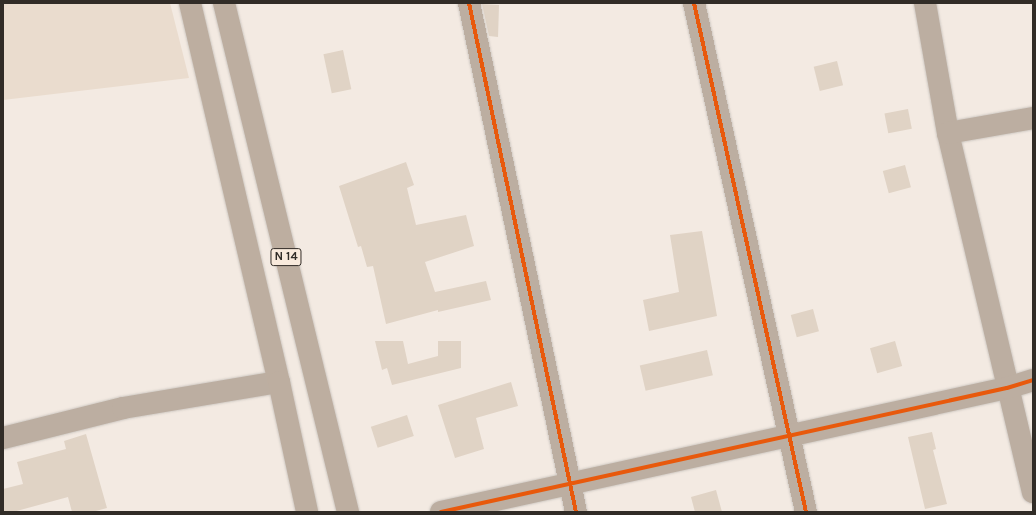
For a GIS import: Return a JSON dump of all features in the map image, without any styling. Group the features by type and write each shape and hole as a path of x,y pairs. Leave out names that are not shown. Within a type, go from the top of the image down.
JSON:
{"main road":[{"name":"N 14","path":"190,3 279,382 307,512"},
{"name":"N 14","path":"224,3 348,512"}],"street":[{"path":"469,3 576,512"},
{"path":"694,3 806,512"},
{"path":"925,3 948,133 1007,388 1033,492"},
{"path":"948,133 1033,118"},
{"path":"441,512 1007,388 1033,380"},
{"path":"3,438 123,408 279,382"}],"shaded area":[{"path":"3,3 170,3 189,78 3,100"}],"building":[{"path":"482,4 499,5 498,37 489,36"},
{"path":"343,50 351,89 332,93 323,54"},
{"path":"837,61 843,85 820,91 814,67"},
{"path":"908,109 912,129 888,133 884,114"},
{"path":"406,162 414,185 407,188 416,225 466,215 474,246 425,262 435,292 486,281 491,300 438,312 438,310 386,324 373,266 367,267 361,246 358,247 339,186"},
{"path":"905,165 911,187 889,193 883,171"},
{"path":"702,231 717,316 649,331 643,300 679,292 670,235"},
{"path":"813,309 819,331 797,337 791,315"},
{"path":"375,341 403,341 408,364 438,356 438,341 461,341 461,368 392,385 387,368 382,370"},
{"path":"895,341 902,366 877,373 870,348"},
{"path":"707,350 713,375 646,391 640,366"},
{"path":"511,382 518,406 476,418 484,449 455,458 438,405"},
{"path":"407,415 414,436 378,448 371,427"},
{"path":"932,432 936,449 933,450 947,504 925,509 908,437"},
{"path":"86,434 107,508 92,512 72,512 68,497 13,512 3,512 3,489 23,484 17,462 66,449 64,441"},
{"path":"716,490 722,512 695,512 691,497"}],"cycle path":[{"path":"469,3 576,512"},
{"path":"694,3 806,512"},
{"path":"441,512 1007,388 1033,380"}]}
